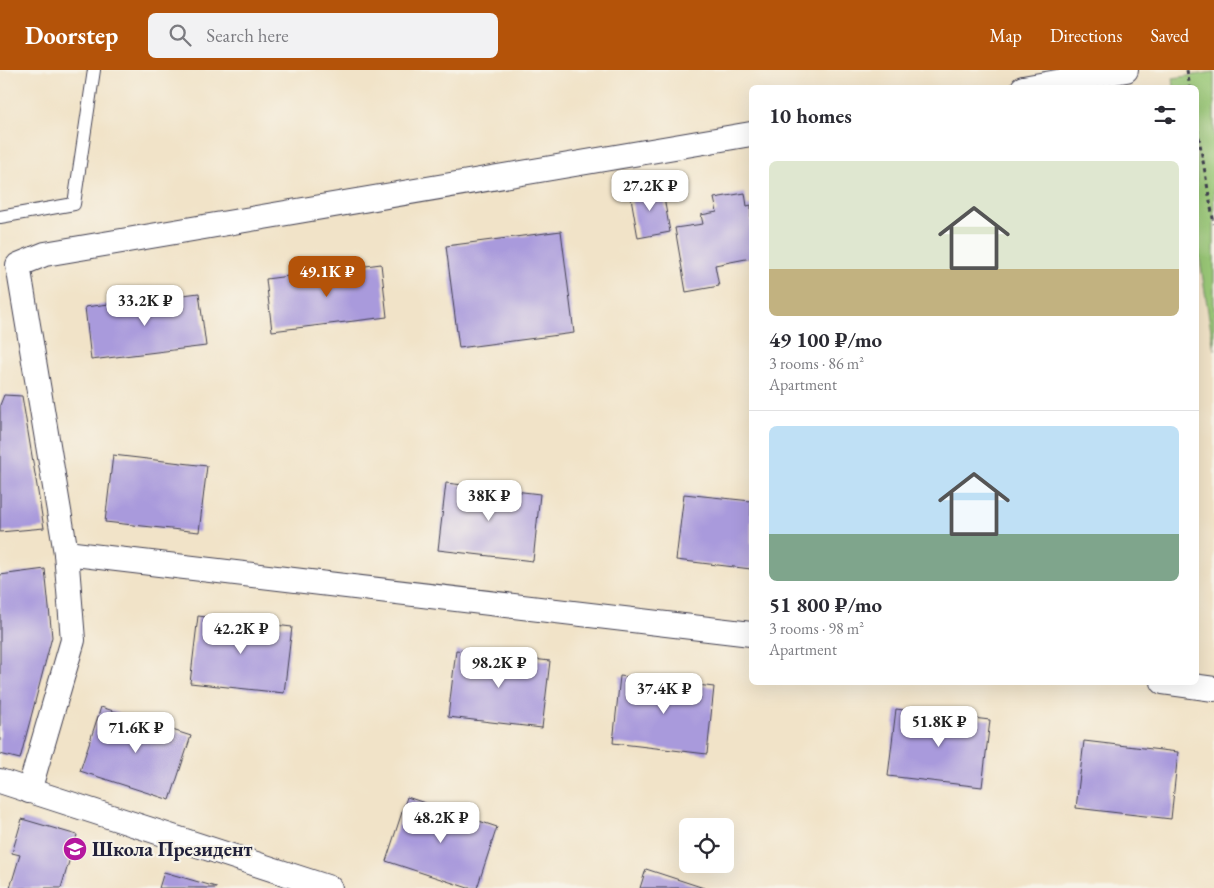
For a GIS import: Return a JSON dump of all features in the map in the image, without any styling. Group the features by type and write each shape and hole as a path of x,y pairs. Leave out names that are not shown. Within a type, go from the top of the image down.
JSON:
{"street":[{"path":"1041,85 1126,70"},
{"path":"29,791 72,640 66,553 18,266 45,254 749,134"},
{"path":"66,553 749,634"},
{"path":"1188,685 1214,688"},
{"path":"0,781 330,888"}],"lane":[{"path":"0,217 74,204 94,70"}],"path":[{"path":"1187,70 1190,85"},
{"path":"1199,138 1214,224"}],"green space":[{"path":"1214,72 1214,350 1199,253 1199,85 1174,85 1173,78"}],"building":[{"path":"662,186 670,232 638,238 630,192"},
{"path":"745,193 747,206 749,206 749,258 715,265 719,286 686,292 675,228 703,224 701,215 717,212 714,198"},
{"path":"561,231 574,333 459,348 446,246"},
{"path":"381,264 387,317 272,331 266,279"},
{"path":"199,293 206,346 91,360 85,307"},
{"path":"4,395 22,396 44,528 0,532 0,405"},
{"path":"113,455 207,466 199,532 105,522"},
{"path":"446,483 540,494 533,561 438,550"},
{"path":"684,494 749,501 749,569 676,560"},
{"path":"45,569 52,637 20,759 0,754 0,575"},
{"path":"198,616 292,627 284,693 190,683"},
{"path":"456,650 550,661 542,728 448,717"},
{"path":"620,676 714,687 707,754 613,743"},
{"path":"101,707 191,736 170,800 80,771"},
{"path":"896,709 990,720 982,787 888,776"},
{"path":"1084,741 1178,752 1171,819 1076,808"},
{"path":"407,797 497,827 477,888 468,888 386,861"},
{"path":"22,819 77,835 61,888 10,888 20,855 12,853"},
{"path":"646,869 704,888 640,888"},
{"path":"164,872 216,887 216,888 159,888"}],"place":[{"name":"Школа Президент","path":"75,849"}]}
